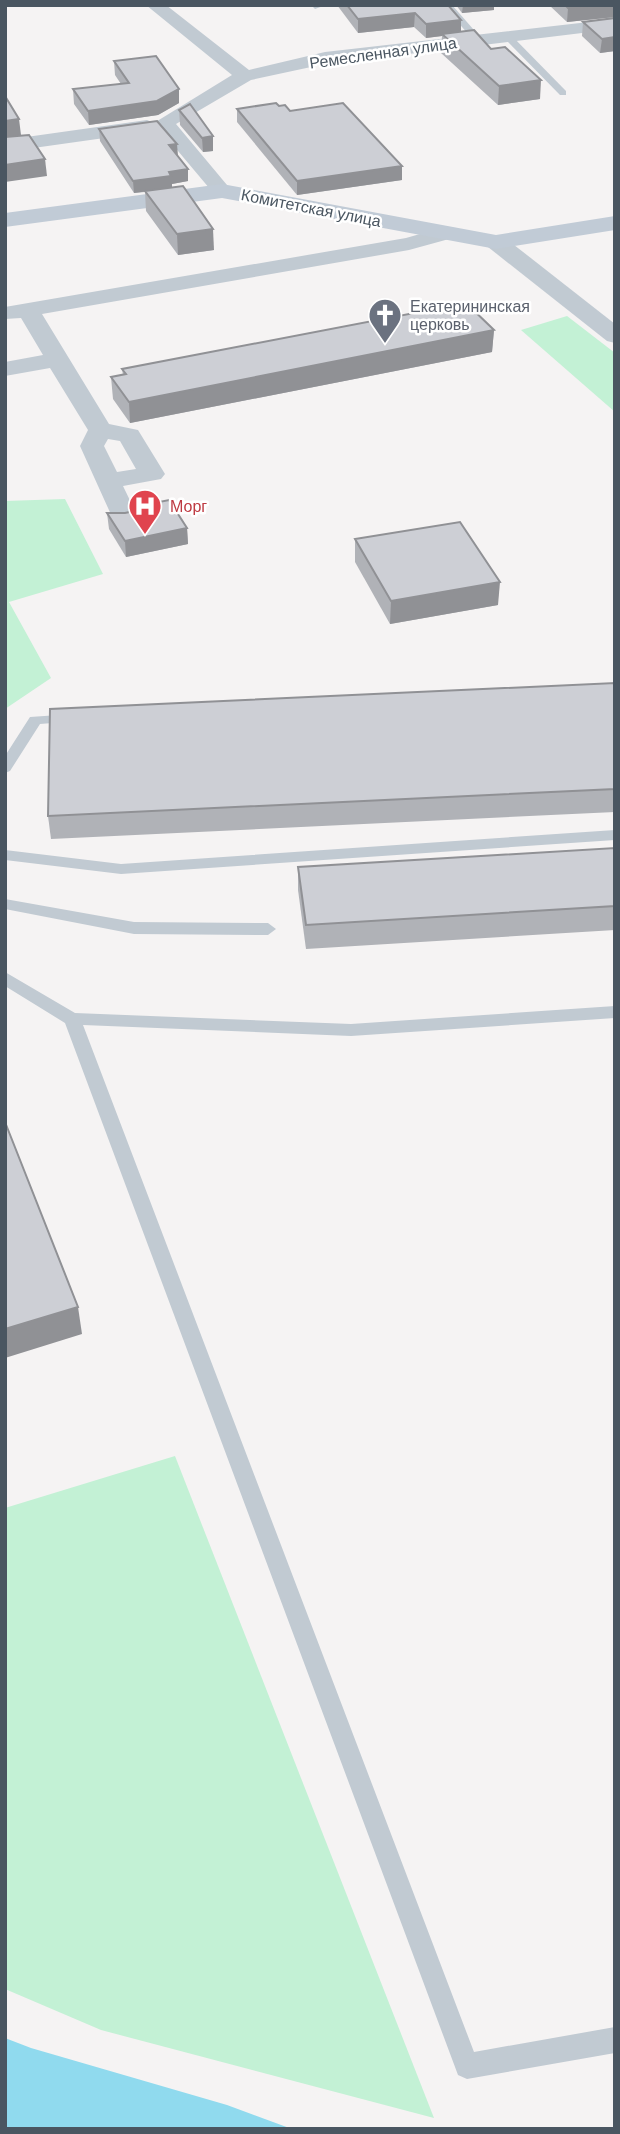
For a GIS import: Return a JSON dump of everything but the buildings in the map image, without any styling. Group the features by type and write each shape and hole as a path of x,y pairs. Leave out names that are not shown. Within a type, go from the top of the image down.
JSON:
{"street":[{"path":"155,5 245,76"},
{"name":"Ремесленная улица","path":"5,146 164,123 245,76 324,58 615,24"},
{"path":"164,123 222,191"},
{"name":"Комитетская улица","path":"5,220 222,191 441,234 496,242 615,223"},
{"path":"108,481 152,474 129,435 100,430 57,360 17,312 409,244 441,234"},
{"path":"496,242 615,336"},
{"path":"5,369 57,360"},
{"path":"100,430 92,446 126,519"}],"lane":[{"path":"315,6 322,5"},
{"path":"447,5 478,40"},
{"path":"507,36 563,93"},
{"path":"5,768 35,720 90,717"},
{"path":"5,855 121,869 615,835"},
{"path":"5,904 134,928 268,929"},
{"path":"5,978 72,1019 351,1030 615,1012"},
{"path":"72,1019 467,2066 615,2040"}],"green space":[{"path":"567,316 615,353 615,412 521,330"},
{"path":"65,499 103,574 9,602 51,678 5,709 5,501"},
{"path":"175,1456 434,2118 101,2030 5,1989 5,1508"}],"water":[{"path":"5,2038 227,2105 292,2129 5,2129"}],"place":[{"name":"Екатерининская церковь","path":"385,345"},
{"name":"Морг","path":"145,536"}]}
